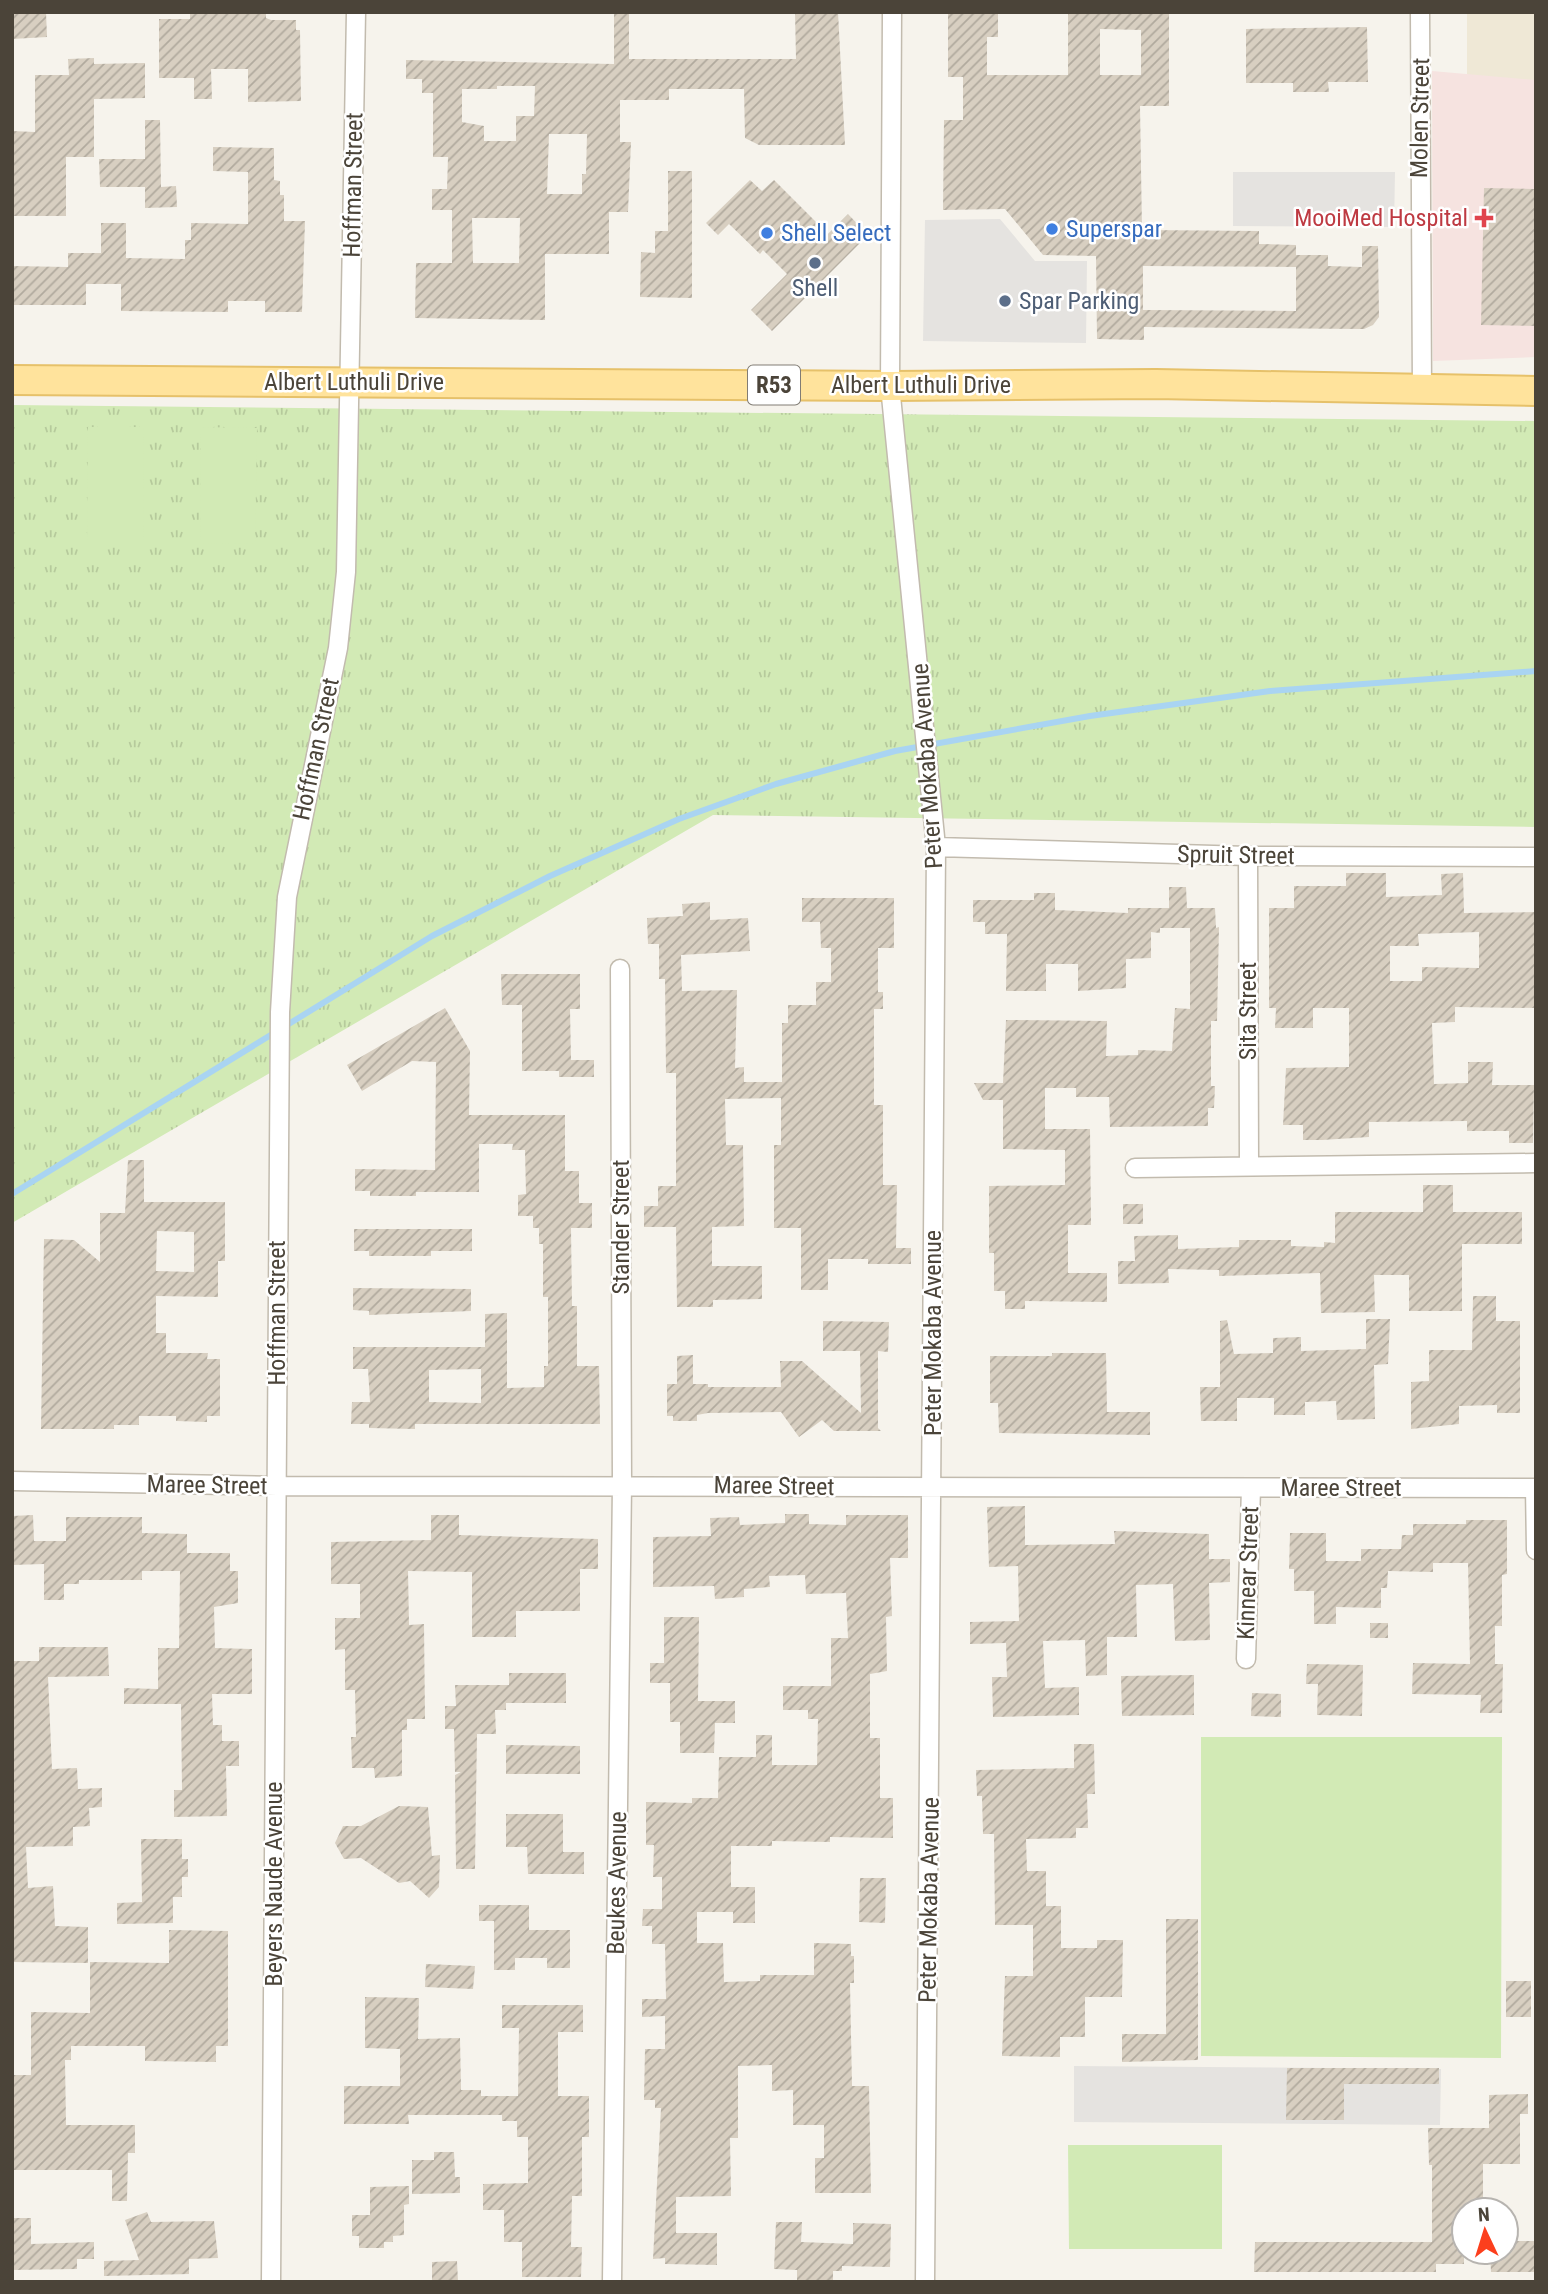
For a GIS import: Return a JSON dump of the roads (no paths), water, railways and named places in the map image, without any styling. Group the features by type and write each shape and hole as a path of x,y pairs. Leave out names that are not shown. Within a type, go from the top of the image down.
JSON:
{"main road":[{"name":"Albert Luthuli Drive","path":"12,380 890,386 1156,384 1536,391"}],"street":[{"name":"Hoffman Street","path":"277,1486 280,1012 287,897 340,635 350,478 349,382 356,12"},
{"name":"Peter Mokaba Avenue","path":"892,12 890,386 936,847 925,2282"},
{"name":"Molen Street","path":"1420,12 1422,391"},
{"name":"Spruit Street","path":"936,847 1248,856 1536,857"},
{"name":"Sita Street","path":"1248,856 1249,1166"},
{"name":"Stander Street","path":"620,969 622,1485"},
{"path":"1135,1168 1536,1163"},
{"name":"Maree Street","path":"12,1481 277,1486 1535,1488"},
{"name":"Beukes Avenue","path":"612,2282 622,1485"},
{"name":"Beyers Naude Avenue","path":"271,2282 277,1486"},
{"name":"Kinnear Street","path":"1246,1658 1251,1488"},
{"path":"1535,1488 1536,1550"}],"waterway":[{"path":"12,1194 432,936 550,876 679,819 776,784 895,751 1090,716 1270,691 1536,671"}],"place":[{"name":"MooiMed Hospital","path":"1484,218"},
{"name":"Superspar","path":"1052,229"},
{"name":"Shell Select","path":"767,233"},
{"name":"Shell","path":"815,263"},
{"name":"Spar Parking","path":"1005,301"}]}
